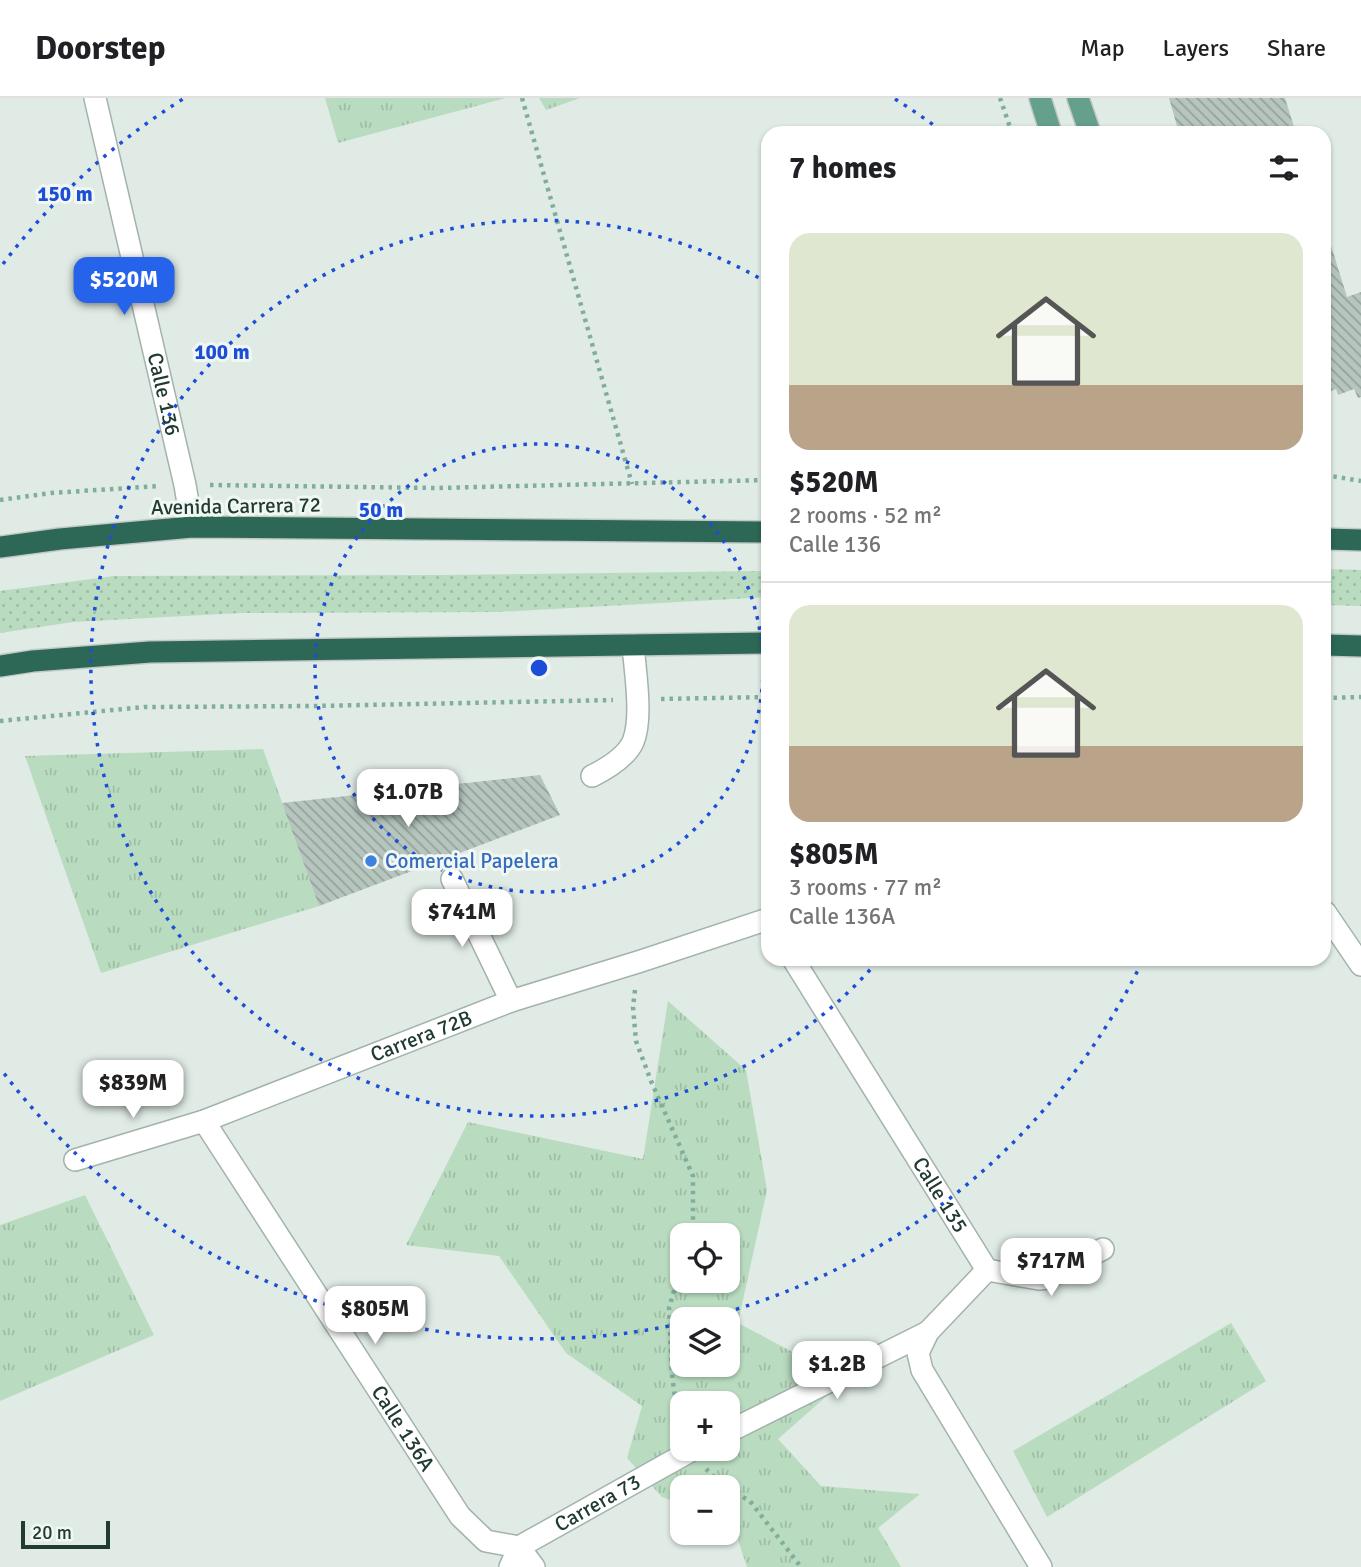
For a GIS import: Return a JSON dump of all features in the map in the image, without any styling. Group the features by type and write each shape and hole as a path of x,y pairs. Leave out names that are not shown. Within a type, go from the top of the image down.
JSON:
{"highway":[{"name":"Avenida Carrera 72","path":"0,547 192,527 761,532"},
{"path":"1331,540 1361,540"},
{"path":"0,666 150,652 761,643"},
{"path":"1331,645 1361,646"}],"main road":[{"path":"1040,98 1049,126"},
{"path":"1078,98 1088,126"}],"street":[{"name":"Calle 136","path":"95,98 185,485 192,527"},
{"path":"592,776 611,767 632,744 637,723 633,645"},
{"path":"452,879 510,1001"},
{"name":"Carrera 72B","path":"75,1160 204,1121 510,1001 761,921"},
{"path":"1331,921 1361,965"},
{"name":"Calle 135","path":"797,966 987,1270"},
{"name":"Calle 136A","path":"204,1121 460,1516 486,1541 514,1557"},
{"path":"1041,1567 922,1370 918,1353 928,1332 987,1270 1047,1278 1103,1249"},
{"path":"740,1426 928,1332"},
{"name":"Carrera 73","path":"514,1557 674,1461"},
{"path":"514,1557 534,1567"}],"path":[{"path":"522,98 632,485"},
{"path":"1000,98 1010,126"},
{"path":"1331,476 1361,481"},
{"path":"0,500 51,493 185,485 437,488 761,481"},
{"path":"1331,698 1361,696"},
{"path":"0,721 144,707 761,697"},
{"path":"638,962 633,1007 636,1041 693,1176 693,1223"},
{"path":"674,1293 670,1307 674,1391"},
{"path":"740,1496 750,1502 801,1567"}],"green space":[{"path":"325,98 506,98 338,143"},
{"path":"539,98 580,98 546,110"},
{"path":"1331,569 1361,570 1361,606 1331,605"},
{"path":"761,571 761,597 497,612 241,613 73,622 0,633 0,591 114,576"},
{"path":"263,749 319,906 101,973 25,756"},
{"path":"668,1001 746,1070 767,1190 740,1314 740,1307 670,1307 670,1377 740,1377 740,1324 845,1380 778,1439 821,1486 920,1494 878,1528 901,1567 747,1567 740,1545 740,1475 670,1475 670,1500 662,1497 627,1458 642,1406 566,1353 499,1256 406,1245 468,1122 643,1159"},
{"path":"85,1195 154,1335 0,1401 0,1225"},
{"path":"1231,1323 1266,1381 1047,1517 1013,1451"}],"building":[{"path":"1169,98 1285,98 1294,126 1177,126"},
{"path":"1331,245 1347,297 1361,292 1361,397 1358,398 1354,389 1338,395 1336,389 1331,391"},
{"name":"Comercial Papelera","path":"540,775 560,815 319,906 282,803"}],"place":[{"name":"Comercial Papelera","path":"371,861"}]}
